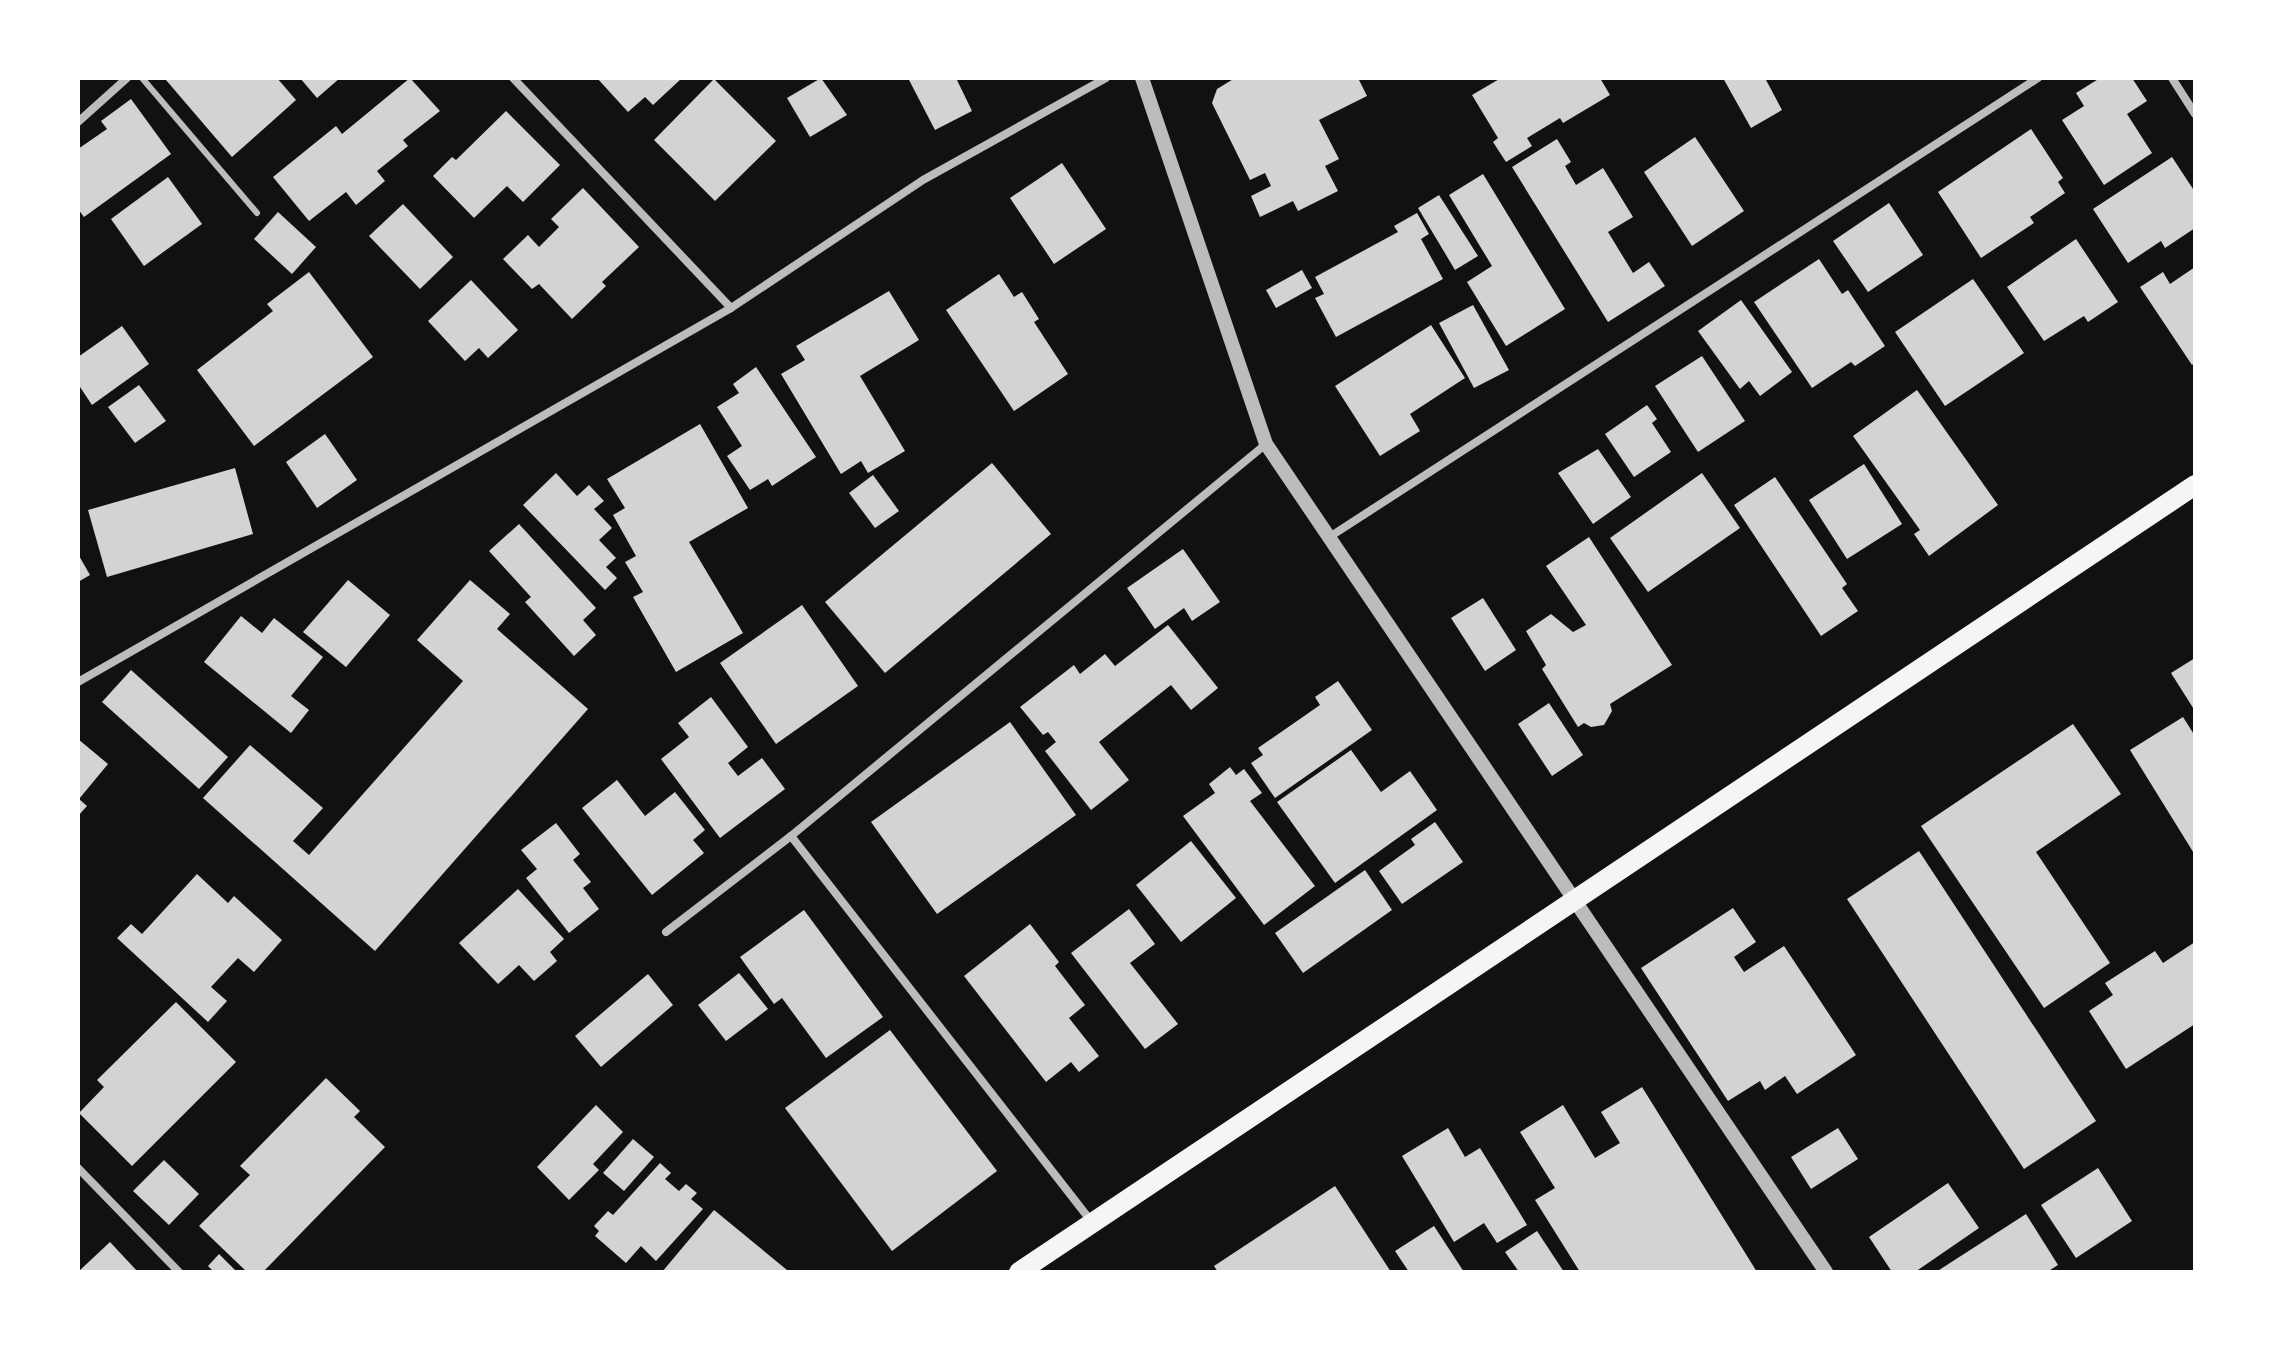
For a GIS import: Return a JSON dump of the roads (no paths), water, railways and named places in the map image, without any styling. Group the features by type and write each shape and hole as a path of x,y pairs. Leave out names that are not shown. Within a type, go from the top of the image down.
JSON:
{"main road":[{"path":"1019,1272 1573,898 1645,855 2195,485"}],"street":[{"path":"78,122 127,78"},
{"path":"513,78 731,308"},
{"path":"78,682 731,308 923,180 1106,78"},
{"path":"1142,78 1266,444 1826,1272"},
{"path":"1331,536 2038,78"},
{"path":"2172,78 2195,114"},
{"path":"666,932 791,836 1266,444"},
{"path":"791,836 1091,1221"},
{"path":"78,1168 179,1272"}],"lane":[{"path":"142,78 257,213"}]}
